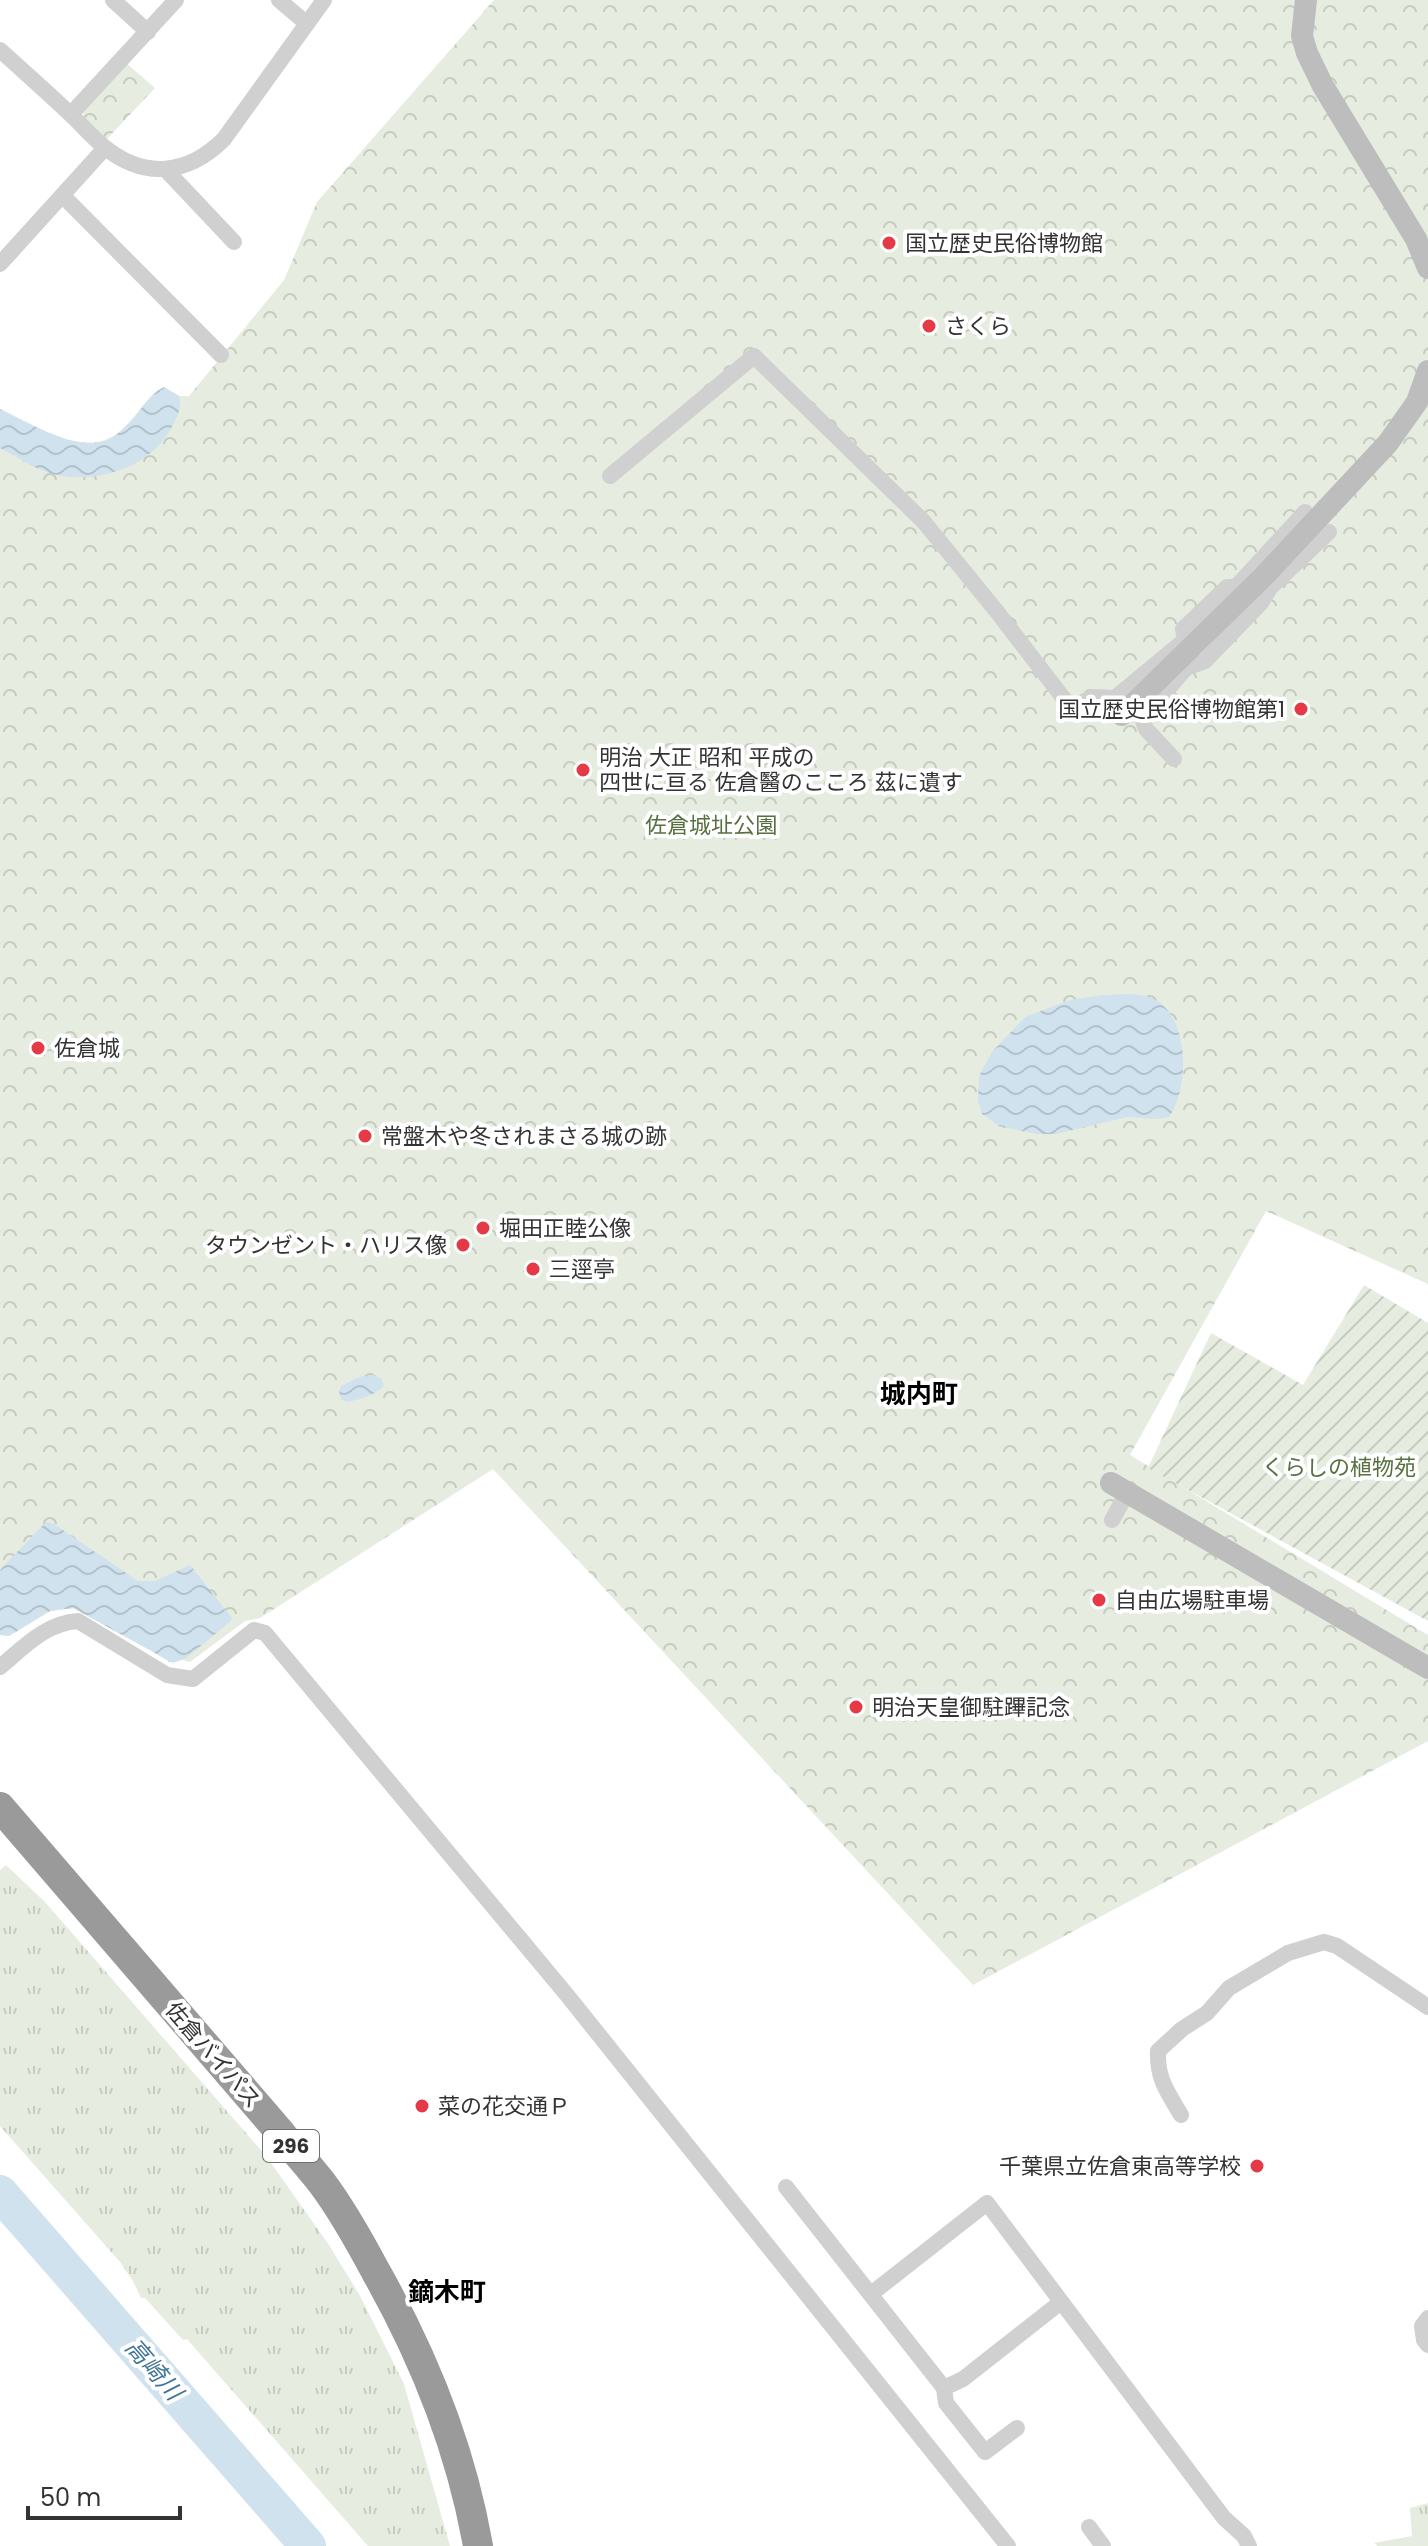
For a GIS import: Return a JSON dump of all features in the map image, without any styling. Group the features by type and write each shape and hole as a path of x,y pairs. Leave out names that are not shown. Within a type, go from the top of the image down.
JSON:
{"highway":[{"name":"佐倉バイパス","path":"0,1807 323,2184 357,2236 430,2381 470,2503 478,2546"}],"street":[{"path":"113,0 148,32"},
{"path":"71,114 176,0"},
{"path":"279,0 306,23"},
{"path":"0,50 105,148 136,165 166,170 190,164 224,139 324,0"},
{"path":"1306,0 1302,36 1307,53 1323,86 1416,239 1428,268"},
{"path":"0,264 105,148"},
{"path":"166,170 234,242"},
{"path":"63,196 221,355"},
{"path":"610,476 754,356 924,522 1071,708 1093,697 1115,698 1185,640 1183,629 1227,587 1236,587 1305,512"},
{"path":"1122,715 1264,576 1388,443 1417,402 1428,371"},
{"path":"1174,759 1146,729 1143,721 1147,713 1186,668 1205,661 1261,603 1270,588 1329,532"},
{"path":"1112,1520 1119,1488 1428,1668"},
{"path":"3,1660 47,1629 61,1622 78,1621 167,1675 193,1679 254,1630 265,1633 567,1995 1008,2546"},
{"path":"1181,2115 1157,2070 1158,2051 1182,2029 1207,2013 1229,1988 1288,1953 1324,1942 1337,1946 1428,2007"},
{"path":"786,2187 944,2388 946,2403 985,2452 1017,2428"},
{"path":"871,2294 987,2203 1224,2518 1244,2536 1249,2546"},
{"path":"944,2388 963,2379 1061,2302"},
{"path":"1428,2318 1422,2326 1428,2345"},
{"path":"1089,2527 1103,2546"}],"green space":[{"name":"佐倉城址公園","path":"494,0 1428,0 1428,1284 1266,1211 1130,1455 1428,1635 1428,1741 973,1985 493,1469 260,1618 245,1621 190,1662 169,1662 73,1608 50,1611 9,1636 0,1635 0,409 60,437 92,442 120,431 164,387 179,396 189,396 284,280 317,202"},
{"path":"126,63 155,88 107,139 84,121 83,110"},
{"name":"くらしの植物苑","path":"1364,1285 1428,1323 1428,1621 1148,1468 1211,1333 1303,1385"},
{"path":"6,1865 45,1902 266,2156 329,2245 360,2296 404,2384 450,2546 368,2546 187,2339 183,2340 145,2298 141,2298 120,2262 0,2126 0,1870"},
{"path":"1428,2503 1428,2546 1378,2546 1374,2543 1412,2536 1410,2508"}],"water":[{"path":"164,387 179,396 180,407 175,421 153,451 126,468 95,476 62,476 38,468 0,448 0,409 51,434 93,443 105,441 119,433 149,398"},
{"path":"1134,994 1152,998 1165,1007 1174,1020 1180,1035 1183,1071 1181,1089 1169,1117 1127,1117 1056,1134 1036,1134 999,1126 982,1114 978,1100 979,1076 992,1052 1025,1017 1070,1000"},
{"path":"373,1375 381,1378 384,1386 356,1400 346,1402 341,1399 341,1386 359,1377"},
{"path":"46,1522 54,1524 138,1581 155,1581 190,1565 232,1618 231,1621 186,1658 173,1663 73,1608 50,1611 9,1636 0,1635 0,1570"}],"waterway":[{"name":"高崎川","path":"0,2193 308,2546"}],"place":[{"name":"国立歴史民俗博物館","path":"889,243"},
{"name":"さくら","path":"929,326"},
{"name":"国立歴史民俗博物館第1","path":"1301,709"},
{"name":"明治 大正 昭和 平成の 四世に亘る 佐倉醫のこころ 茲に遺す","path":"583,770"},
{"name":"佐倉城","path":"38,1048"},
{"name":"常盤木や冬されまさる城の跡","path":"365,1136"},
{"name":"堀田正睦公像","path":"483,1228"},
{"name":"タウンゼント・ハリス像","path":"463,1245"},
{"name":"三逕亭","path":"533,1269"},
{"name":"自由広場駐車場","path":"1099,1600"},
{"name":"明治天皇御駐蹕記念","path":"856,1707"},
{"name":"菜の花交通Ｐ","path":"422,2106"},
{"name":"千葉県立佐倉東高等学校","path":"1257,2166"}],"district":[{"name":"城内町","path":"919,1394"},
{"name":"鏑木町","path":"447,2292"}]}
